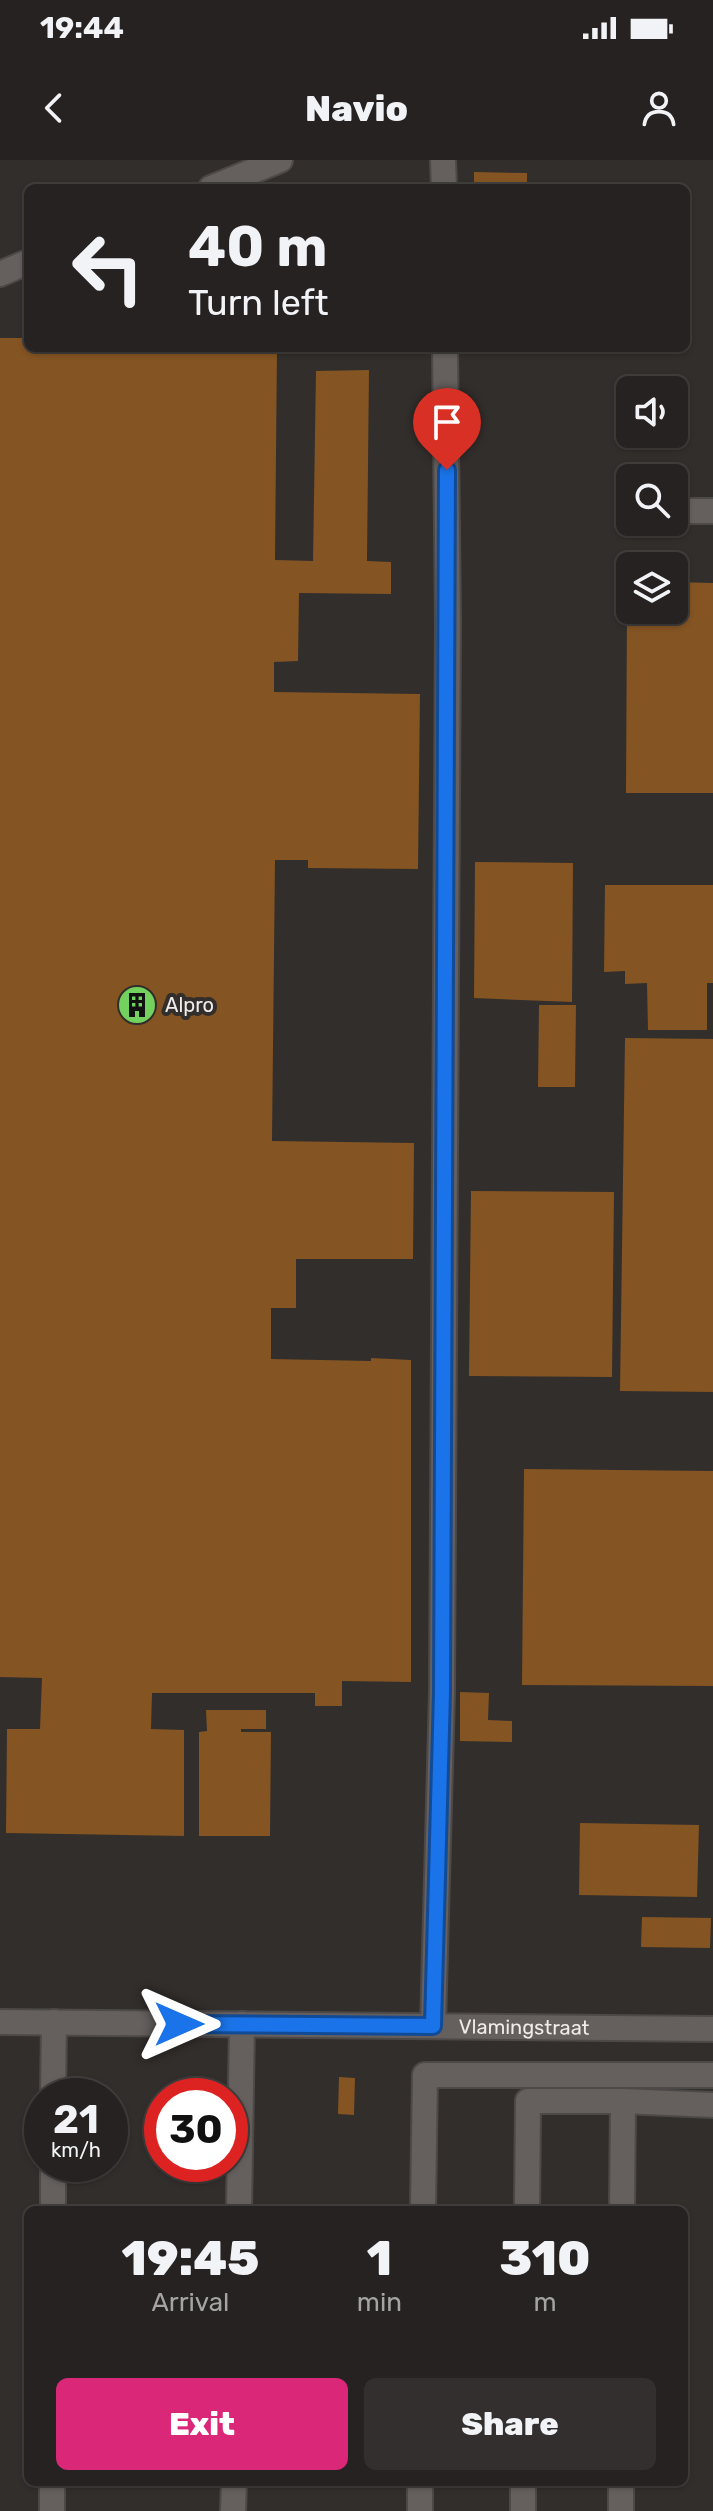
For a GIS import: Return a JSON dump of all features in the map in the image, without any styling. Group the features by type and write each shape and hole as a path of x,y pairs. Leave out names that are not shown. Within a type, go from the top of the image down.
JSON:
{"street":[{"path":"221,184 280,160"},
{"path":"443,160 444,184"},
{"path":"0,274 24,264"},
{"path":"433,2026 442,1676 448,638 445,352"},
{"path":"688,511 713,511"},
{"name":"Vlamingstraat","path":"0,2022 713,2029"},
{"path":"53,2078 54,2022"},
{"path":"239,2206 242,2024"},
{"path":"423,2206 425,2075 713,2075"},
{"path":"527,2206 528,2101 713,2105"},
{"path":"622,2206 623,2101"},
{"path":"53,2182 53,2206"},
{"path":"52,2486 52,2511"},
{"path":"233,2511 234,2486"},
{"path":"420,2486 420,2511"},
{"path":"523,2486 523,2511"},
{"path":"621,2486 621,2511"}],"building":[{"path":"474,172 527,173 527,184 474,184"},
{"name":"Alpro","path":"0,338 24,338 24,352 277,352 275,560 313,561 316,371 369,370 367,561 391,562 391,594 299,593 298,661 274,662 274,692 420,694 418,869 308,868 308,860 275,860 272,1141 414,1143 413,1259 296,1259 296,1308 271,1308 271,1359 411,1360 411,1682 342,1681 342,1706 315,1706 315,1693 152,1693 151,1729 184,1730 184,1836 6,1833 7,1729 40,1729 42,1678 0,1677"},
{"path":"688,582 713,583 713,793 626,793 627,624 688,624"},
{"path":"475,862 573,863 572,1002 474,998"},
{"path":"605,885 713,885 713,983 707,983 707,1030 648,1030 647,983 625,984 625,971 604,972"},
{"path":"539,1005 576,1005 575,1087 538,1087"},
{"path":"625,1038 713,1039 713,1392 620,1391"},
{"path":"471,1191 614,1192 612,1377 469,1376"},
{"path":"524,1469 713,1471 713,1686 522,1685"},
{"path":"460,1692 489,1693 488,1720 512,1721 512,1742 460,1741"},
{"path":"206,1710 266,1710 266,1729 241,1729 241,1732 271,1732 270,1836 199,1836 199,1732 207,1731"},
{"path":"580,1823 699,1825 697,1897 579,1895"},
{"path":"642,1917 711,1918 710,1948 641,1947"},
{"path":"339,2077 355,2078 354,2115 338,2114"}],"place":[{"name":"Alpro","path":"137,1005"}],"route":[{"path":"179,2024 433,2026 442,1692 447,470"}]}
